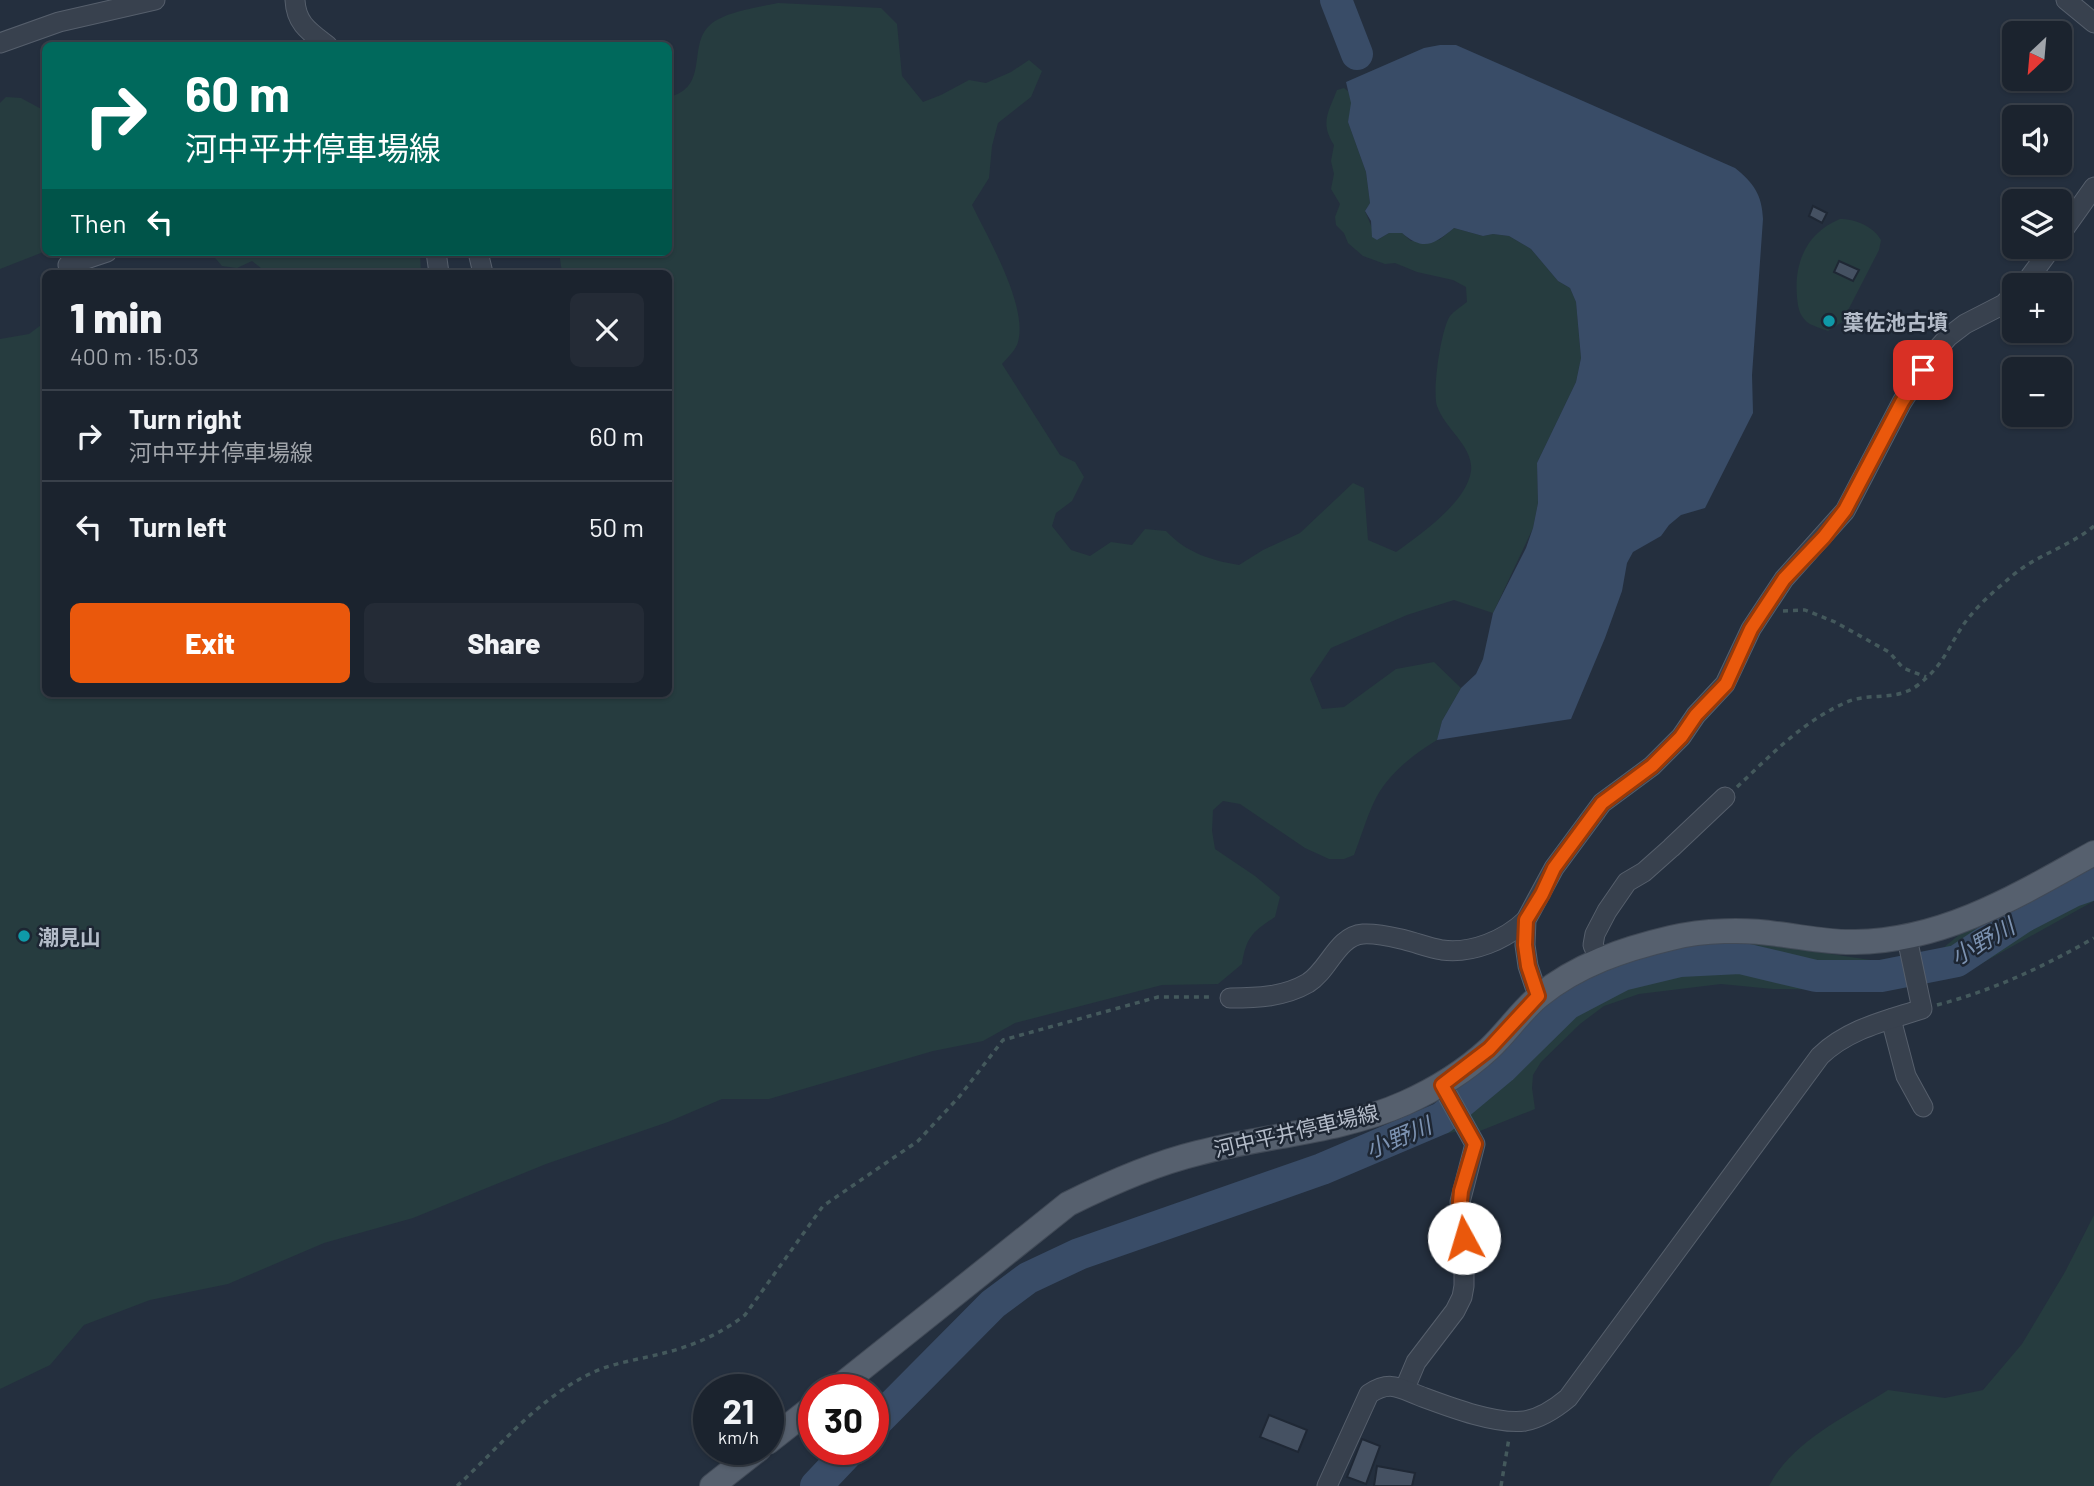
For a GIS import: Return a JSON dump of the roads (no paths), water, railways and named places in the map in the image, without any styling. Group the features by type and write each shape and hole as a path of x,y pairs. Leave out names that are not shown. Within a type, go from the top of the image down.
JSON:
{"main road":[{"name":"河中平井停車場線","path":"855,1374 1068,1204 1144,1170 1198,1153 1342,1123 1445,1090 1489,1049 1538,996 1599,959 1674,937 1738,931 1908,944 2012,898 2094,853"},
{"path":"784,1429 798,1419"},
{"path":"712,1486 739,1465"}],"street":[{"path":"0,43 59,22 155,0"},
{"path":"295,0 296,15 304,26 323,42"},
{"path":"2066,0 2094,23"},
{"path":"2072,218 2094,187"},
{"path":"68,265 95,256"},
{"path":"1230,998 1271,996 1294,990 1323,971 1346,940 1360,934 1393,937 1443,950 1463,950 1496,940 1516,929 1526,920 1554,868 1602,803 1652,766 1681,737 1696,715 1726,684 1751,629 1784,579 1824,537 1845,510 1902,402 1933,354 1948,337 1965,324 2002,305"},
{"path":"1599,959 1593,945 1595,934 1627,881 1644,872 1725,797"},
{"path":"1526,920 1528,966 1538,996"},
{"path":"1327,1486 1369,1394 1385,1387 1405,1388 1434,1401 1512,1422 1528,1421 1541,1416 1568,1398 1820,1056 1834,1042 1850,1033 1891,1019 1920,999 1908,944"},
{"path":"1891,1019 1906,1076 1923,1107"},
{"path":"1405,1388 1416,1362 1455,1311 1464,1286 1464,1238 1460,1202 1475,1144 1445,1090"}],"water":[{"path":"1456,45 1735,168 1756,190 1763,219 1752,375 1753,413 1705,508 1681,515 1661,536 1633,552 1627,563 1622,591 1605,638 1571,719 1437,740 1442,721 1461,688 1476,674 1483,659 1493,613 1526,548 1538,503 1537,463 1576,382 1581,358 1576,302 1570,288 1558,281 1531,249 1509,236 1483,236 1454,228 1429,244 1417,242 1402,233 1389,233 1377,240 1372,237 1371,221 1365,211 1370,203 1366,172 1348,122 1351,103 1346,82 1424,48"}],"waterway":[{"path":"1336,0 1357,54"},
{"name":"小野川","path":"889,1409 993,1304 1028,1278 1079,1254 1322,1169 1442,1118 1502,1068 1567,1004 1622,975 1680,961 1740,958 1816,976 1881,976 1957,961 2023,917 2073,891 2094,884"},
{"name":"小野川","path":"816,1486 836,1465"}],"place":[{"name":"葉佐池古墳","path":"1829,321"},
{"name":"潮見山","path":"24,936"}]}
